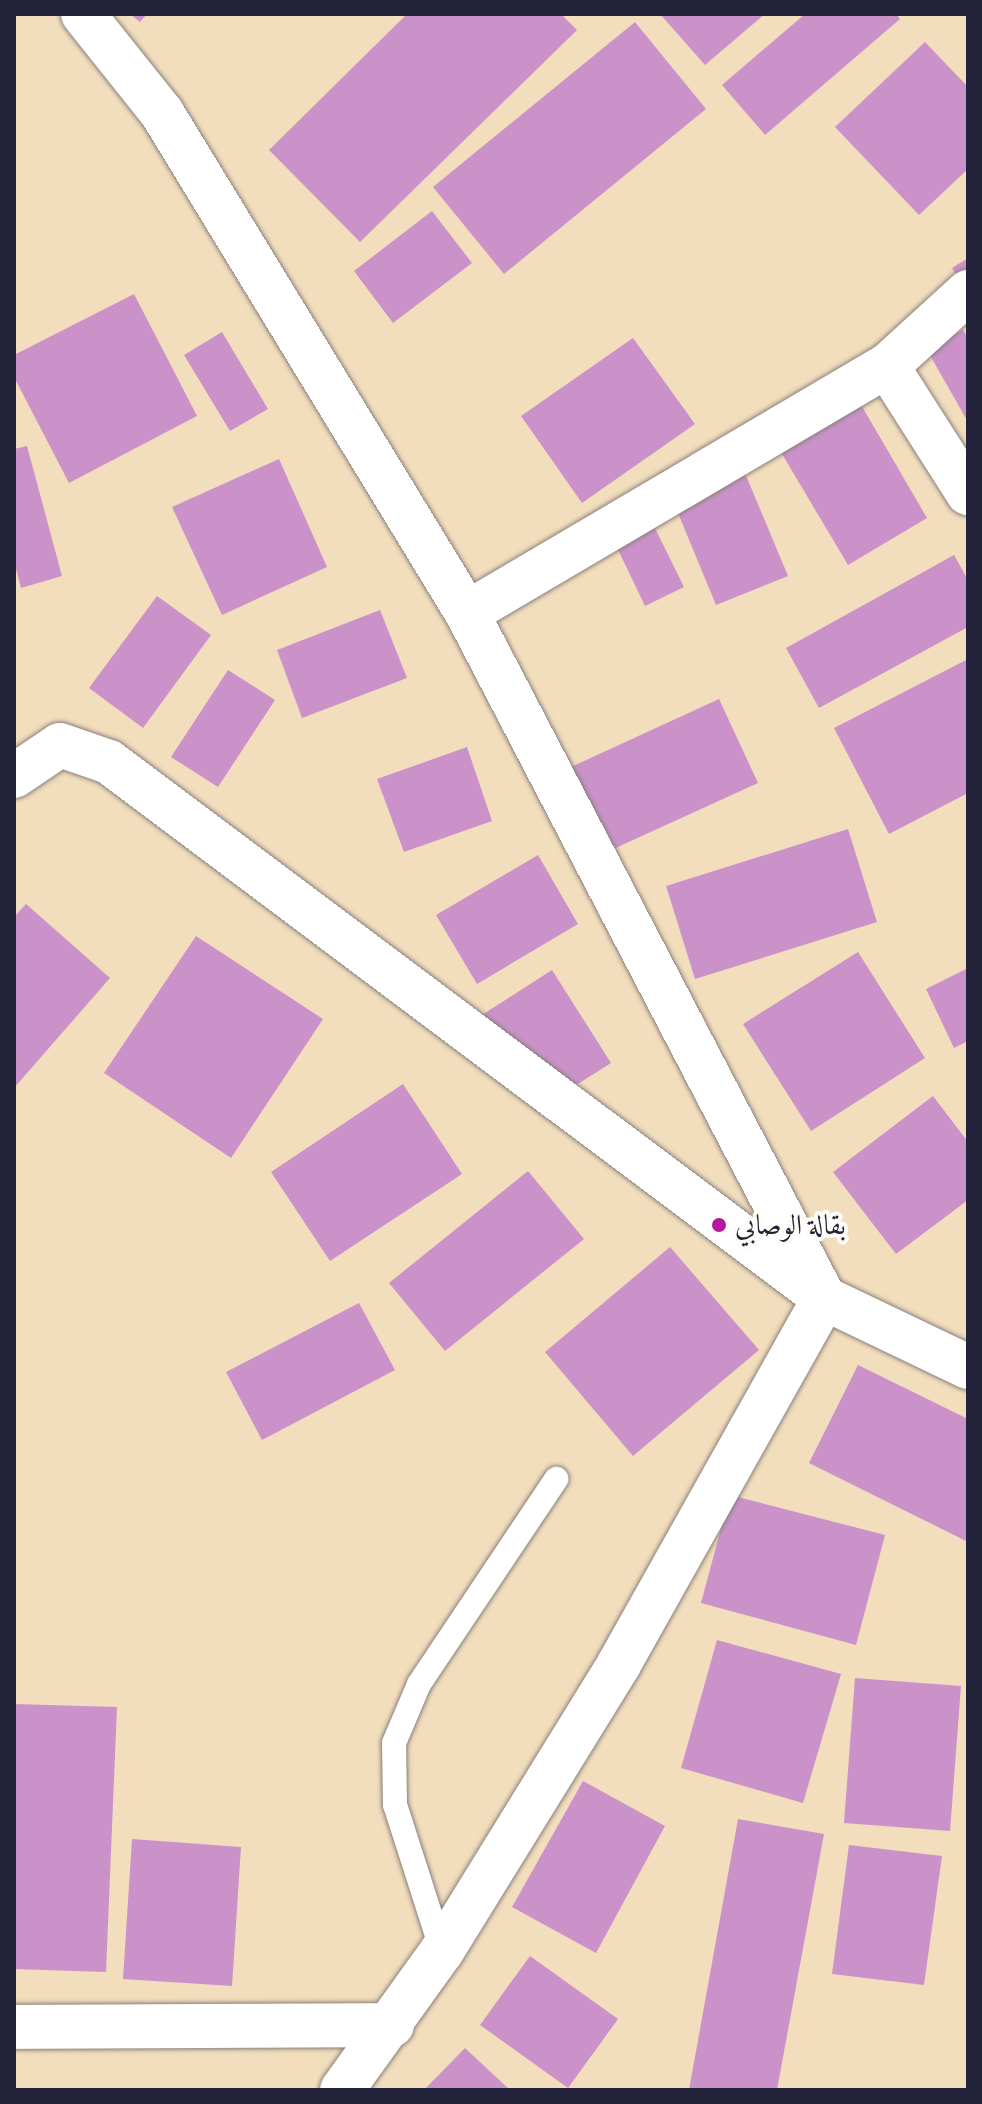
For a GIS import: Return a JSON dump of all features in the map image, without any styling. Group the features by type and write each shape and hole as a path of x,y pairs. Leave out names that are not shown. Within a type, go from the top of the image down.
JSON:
{"street":[{"path":"83,14 162,113 467,613 824,1298"},
{"path":"467,613 887,366 968,292"},
{"path":"887,366 968,493"},
{"path":"14,776 60,745 109,762 824,1298 968,1367"},
{"path":"342,2090 392,2025 442,1951 619,1664 824,1298"},
{"path":"14,2027 392,2025"}],"lane":[{"path":"442,1951 395,1805 394,1743 419,1684 556,1479"}],"building":[{"path":"130,14 147,14 140,22"},
{"path":"407,14 561,14 577,30 360,242 269,150"},
{"path":"660,14 765,14 705,65"},
{"path":"805,14 896,14 900,19 765,135 722,85"},
{"path":"635,22 706,109 504,274 433,187"},
{"path":"925,42 968,87 968,169 919,215 835,127"},
{"path":"432,211 472,263 393,323 354,271"},
{"path":"968,258 968,293 952,268"},
{"path":"134,294 197,416 69,483 14,377 14,355"},
{"path":"963,330 968,338 968,422 927,350"},
{"path":"222,332 268,409 230,431 184,355"},
{"path":"633,338 695,424 582,503 521,416"},
{"path":"846,379 927,518 848,565 766,427"},
{"path":"732,442 788,576 716,605 661,472"},
{"path":"27,446 62,576 21,588 14,561 14,449"},
{"path":"279,459 327,567 222,615 172,507"},
{"path":"649,516 684,587 645,606 611,535"},
{"path":"954,555 968,580 968,627 819,708 786,648"},
{"path":"157,596 211,635 143,728 89,688"},
{"path":"380,610 407,678 302,718 277,650"},
{"path":"968,659 968,793 889,834 834,728"},
{"path":"228,670 275,700 218,787 171,757"},
{"path":"719,699 758,783 609,851 571,767"},
{"path":"467,747 492,821 404,852 377,779"},
{"path":"848,829 877,922 695,979 666,886"},
{"path":"538,855 578,924 477,984 436,915"},
{"path":"26,904 110,978 14,1088 14,917"},
{"path":"196,936 323,1019 231,1158 104,1073"},
{"path":"858,952 925,1058 811,1131 743,1024"},
{"path":"968,968 968,1041 954,1048 926,989"},
{"path":"552,970 611,1063 535,1111 477,1018"},
{"path":"403,1084 462,1174 330,1261 271,1172"},
{"path":"933,1096 968,1142 968,1200 896,1254 833,1172"},
{"path":"528,1171 584,1239 445,1351 389,1283"},
{"path":"670,1247 759,1350 633,1456 545,1352"},
{"path":"359,1303 395,1370 262,1440 226,1372"},
{"path":"858,1365 968,1419 968,1542 809,1463"},
{"path":"730,1495 885,1535 856,1645 701,1603"},
{"path":"717,1640 841,1674 803,1803 681,1768"},
{"path":"855,1678 961,1686 950,1831 844,1823"},
{"path":"14,1704 117,1707 106,1972 14,1969"},
{"path":"583,1781 665,1826 596,1953 512,1907"},
{"path":"738,1819 824,1834 777,2090 689,2090"},
{"path":"132,1839 241,1847 232,1986 123,1979"},
{"path":"849,1845 942,1856 924,1985 832,1974"},
{"path":"530,1956 618,2019 568,2088 480,2025"},
{"path":"465,2048 510,2090 424,2090"}],"place":[{"name":"بقالة الوصابي","path":"719,1225"}]}
